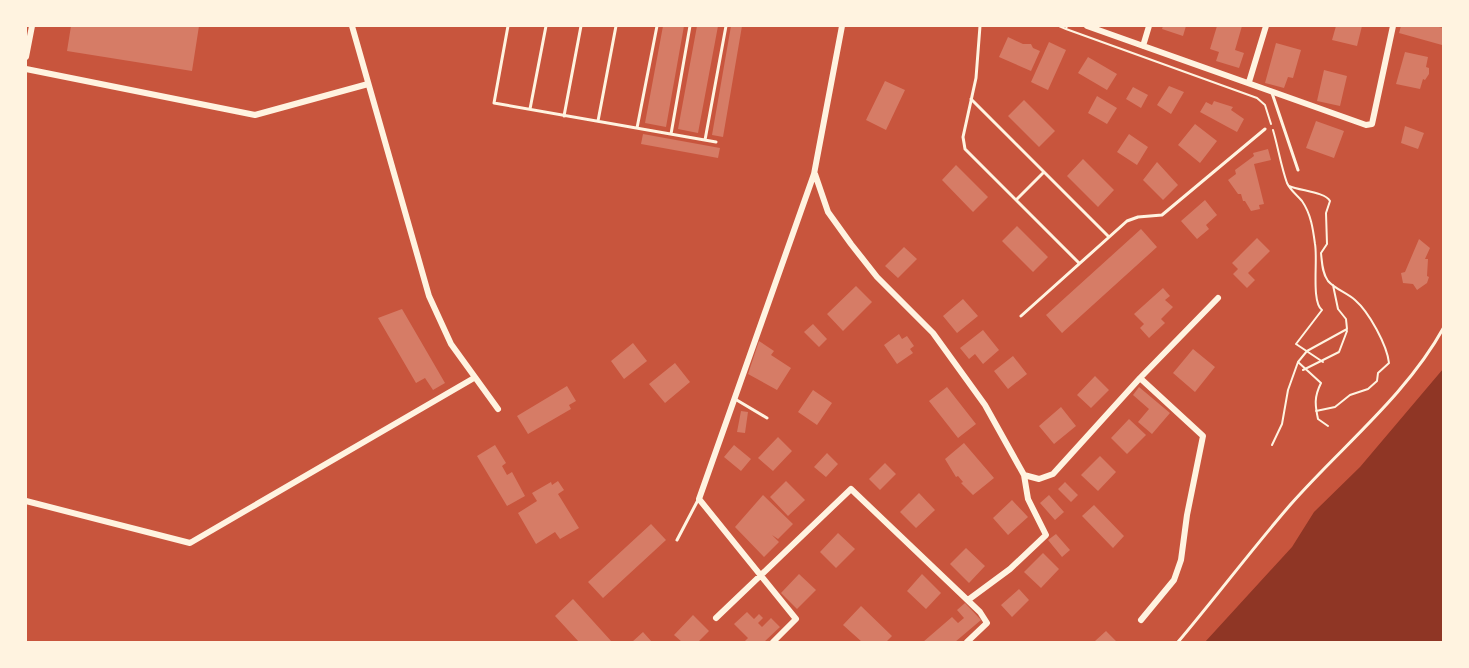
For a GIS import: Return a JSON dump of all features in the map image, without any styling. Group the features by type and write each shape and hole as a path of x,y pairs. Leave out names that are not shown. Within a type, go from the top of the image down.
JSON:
{"street":[{"path":"26,57 32,26"},
{"path":"352,26 429,296 451,344 498,409"},
{"path":"773,642 796,618 699,499 814,174 842,26"},
{"path":"1086,26 1366,125 1372,124 1393,26"},
{"path":"1143,46 1149,26"},
{"path":"1249,82 1266,26"},
{"path":"26,69 255,115 368,84"},
{"path":"814,174 828,212 877,278 933,333 986,405 1024,475 1028,499 1046,535 1010,569 968,600"},
{"path":"1024,475 1039,479 1053,474 1140,378 1218,298"},
{"path":"26,501 190,543 474,378"},
{"path":"1140,378 1203,436 1178,570 1174,580 1141,620"},
{"path":"716,618 851,489 968,600 987,623 967,642"}],"lane":[{"path":"508,26 494,103 716,142"},
{"path":"530,110 546,26"},
{"path":"564,116 581,26"},
{"path":"597,122 616,26"},
{"path":"637,128 657,26"},
{"path":"671,134 690,26"},
{"path":"705,140 726,26"},
{"path":"980,26 978,64 963,137 965,149 1079,263"},
{"path":"1272,93 1298,171"},
{"path":"971,99 1109,237"},
{"path":"1021,316 1132,218 1162,215 1265,129"},
{"path":"1016,200 1044,172"},
{"path":"1178,642 1291,504 1345,449 1409,377 1432,349 1443,327"},
{"path":"735,399 767,418"},
{"path":"677,540 699,499"}],"path":[{"path":"1059,26 1261,100 1267,109 1288,185 1303,202 1312,219 1317,288 1315,295 1317,305 1322,310 1296,344 1323,362"},
{"path":"1288,185 1305,192 1322,192 1330,201 1326,213 1327,244 1321,253 1324,274 1333,285 1366,311 1384,346 1389,363 1378,373 1377,381 1368,389 1350,395 1335,407 1316,411"},
{"path":"1303,370 1339,352 1347,330 1346,319 1338,309 1333,285"},
{"path":"1272,445 1282,424 1288,390 1298,362 1307,351 1347,330"},
{"path":"1298,362 1303,370 1321,383 1315,395 1316,411 1318,420 1328,426"}],"shaded area":[{"path":"1443,369 1443,642 1205,642 1292,547 1314,512 1360,467"}],"building":[{"path":"71,26 199,26 192,71 67,51"},
{"path":"663,26 684,26 666,127 645,123"},
{"path":"697,26 718,26 698,133 678,129"},
{"path":"731,26 742,26 723,137 712,135"},
{"path":"1163,26 1186,26 1183,36 1162,29"},
{"path":"1217,26 1242,26 1235,50 1244,53 1239,68 1216,61 1219,52 1210,49"},
{"path":"1336,26 1362,26 1357,46 1332,40"},
{"path":"1401,26 1444,28 1442,45 1399,33"},
{"path":"1008,37 1023,44 1031,44 1033,48 1040,51 1031,71 999,57"},
{"path":"1049,42 1066,50 1048,90 1031,82"},
{"path":"1276,43 1301,50 1293,78 1288,77 1284,88 1265,83"},
{"path":"1405,52 1428,57 1426,67 1429,68 1429,74 1425,80 1423,79 1420,89 1396,84"},
{"path":"1088,57 1117,74 1107,90 1078,73"},
{"path":"1324,70 1347,76 1340,106 1317,101"},
{"path":"885,81 905,90 886,130 866,120"},
{"path":"1169,86 1184,92 1171,114 1157,105"},
{"path":"1133,87 1148,95 1141,108 1126,99"},
{"path":"1097,96 1117,108 1107,124 1088,113"},
{"path":"1024,100 1055,131 1039,147 1008,116"},
{"path":"1214,101 1233,107 1231,110 1244,119 1237,132 1200,112 1206,102 1212,105"},
{"path":"1316,121 1344,131 1334,158 1306,148"},
{"path":"1195,124 1217,141 1200,163 1178,145"},
{"path":"1405,126 1424,133 1418,149 1401,143"},
{"path":"643,134 720,148 718,158 641,144"},
{"path":"1129,134 1148,147 1137,165 1117,152"},
{"path":"1268,149 1271,160 1254,164 1264,204 1259,205 1260,209 1251,211 1243,201 1241,194 1238,194 1228,180 1236,174 1235,170 1254,156 1253,153"},
{"path":"1083,159 1114,190 1098,207 1067,176"},
{"path":"1157,162 1178,185 1163,200 1143,180"},
{"path":"956,165 988,197 973,212 942,180"},
{"path":"1205,200 1217,215 1206,225 1209,229 1197,239 1181,221"},
{"path":"1017,226 1048,257 1033,272 1002,241"},
{"path":"1141,229 1157,247 1062,333 1046,315"},
{"path":"1257,238 1270,251 1248,273 1255,280 1247,288 1233,274 1238,269 1232,263"},
{"path":"1419,239 1430,248 1425,259 1428,259 1427,276 1429,277 1427,283 1417,290 1413,284 1403,283 1401,273 1405,272"},
{"path":"904,247 917,259 898,278 885,266"},
{"path":"856,286 872,302 843,331 827,314"},
{"path":"1163,288 1170,296 1165,300 1173,307 1161,319 1165,323 1149,338 1140,328 1144,324 1134,314"},
{"path":"963,299 978,316 957,333 943,316"},
{"path":"402,309 445,383 433,390 425,378 416,383 378,318"},
{"path":"813,324 827,339 819,347 804,332"},
{"path":"983,330 999,350 983,364 975,354 969,359 960,348"},
{"path":"899,334 902,339 907,336 914,346 910,349 913,353 897,364 884,345"},
{"path":"759,341 774,351 771,355 791,368 777,390 748,374"},
{"path":"633,343 647,361 624,379 611,361"},
{"path":"1193,349 1215,367 1195,392 1173,373"},
{"path":"1013,356 1027,374 1008,389 994,371"},
{"path":"675,363 690,382 665,403 649,384"},
{"path":"1095,376 1109,390 1091,408 1077,395"},
{"path":"567,386 576,401 569,405 571,409 528,434 517,416"},
{"path":"947,387 976,424 958,438 929,401"},
{"path":"1139,387 1170,413 1152,434 1138,422 1149,409 1133,395"},
{"path":"813,390 832,403 817,425 798,412"},
{"path":"1061,407 1076,426 1054,444 1039,426"},
{"path":"741,411 748,412 745,433 737,432"},
{"path":"1129,419 1146,435 1127,454 1111,438"},
{"path":"778,437 792,451 773,471 758,458"},
{"path":"964,443 994,478 973,495 961,483 963,482 958,476 956,477 945,459"},
{"path":"495,445 506,463 502,466 507,475 512,472 525,496 507,506 477,456"},
{"path":"734,445 751,459 741,471 724,457"},
{"path":"827,453 838,464 826,477 814,467"},
{"path":"1100,456 1116,472 1098,491 1081,475"},
{"path":"885,463 896,474 880,490 869,479"},
{"path":"558,481 564,490 558,494 579,528 560,539 555,532 536,544 518,513 537,501 532,493 551,482 552,485"},
{"path":"786,481 805,500 788,516 770,497"},
{"path":"1065,482 1078,495 1071,502 1058,489"},
{"path":"919,493 935,510 916,528 900,512"},
{"path":"763,495 793,524 778,539 772,535 779,542 764,557 735,527"},
{"path":"1049,495 1064,512 1055,520 1040,503"},
{"path":"1012,500 1028,517 1008,535 993,518"},
{"path":"1094,505 1124,536 1113,548 1082,516"},
{"path":"651,524 666,540 603,598 588,582"},
{"path":"838,533 855,549 836,568 820,552"},
{"path":"1056,534 1070,550 1062,557 1048,540"},
{"path":"966,548 985,566 969,583 950,564"},
{"path":"1043,553 1059,569 1041,588 1024,572"},
{"path":"799,574 816,590 797,609 781,593"},
{"path":"922,574 941,593 926,609 907,591"},
{"path":"1019,589 1029,600 1012,617 1001,605"},
{"path":"573,599 612,642 579,642 555,616"},
{"path":"965,603 981,620 955,642 923,642 952,617 958,623 964,618 957,610"},
{"path":"861,606 892,636 886,642 862,642 843,625"},
{"path":"747,612 754,619 759,614 763,618 758,623 762,627 771,618 780,627 764,642 744,642 748,638 734,624"},
{"path":"693,615 709,631 698,642 682,642 674,635"},
{"path":"1106,631 1117,642 1095,641"},
{"path":"643,632 652,642 632,642"}]}
